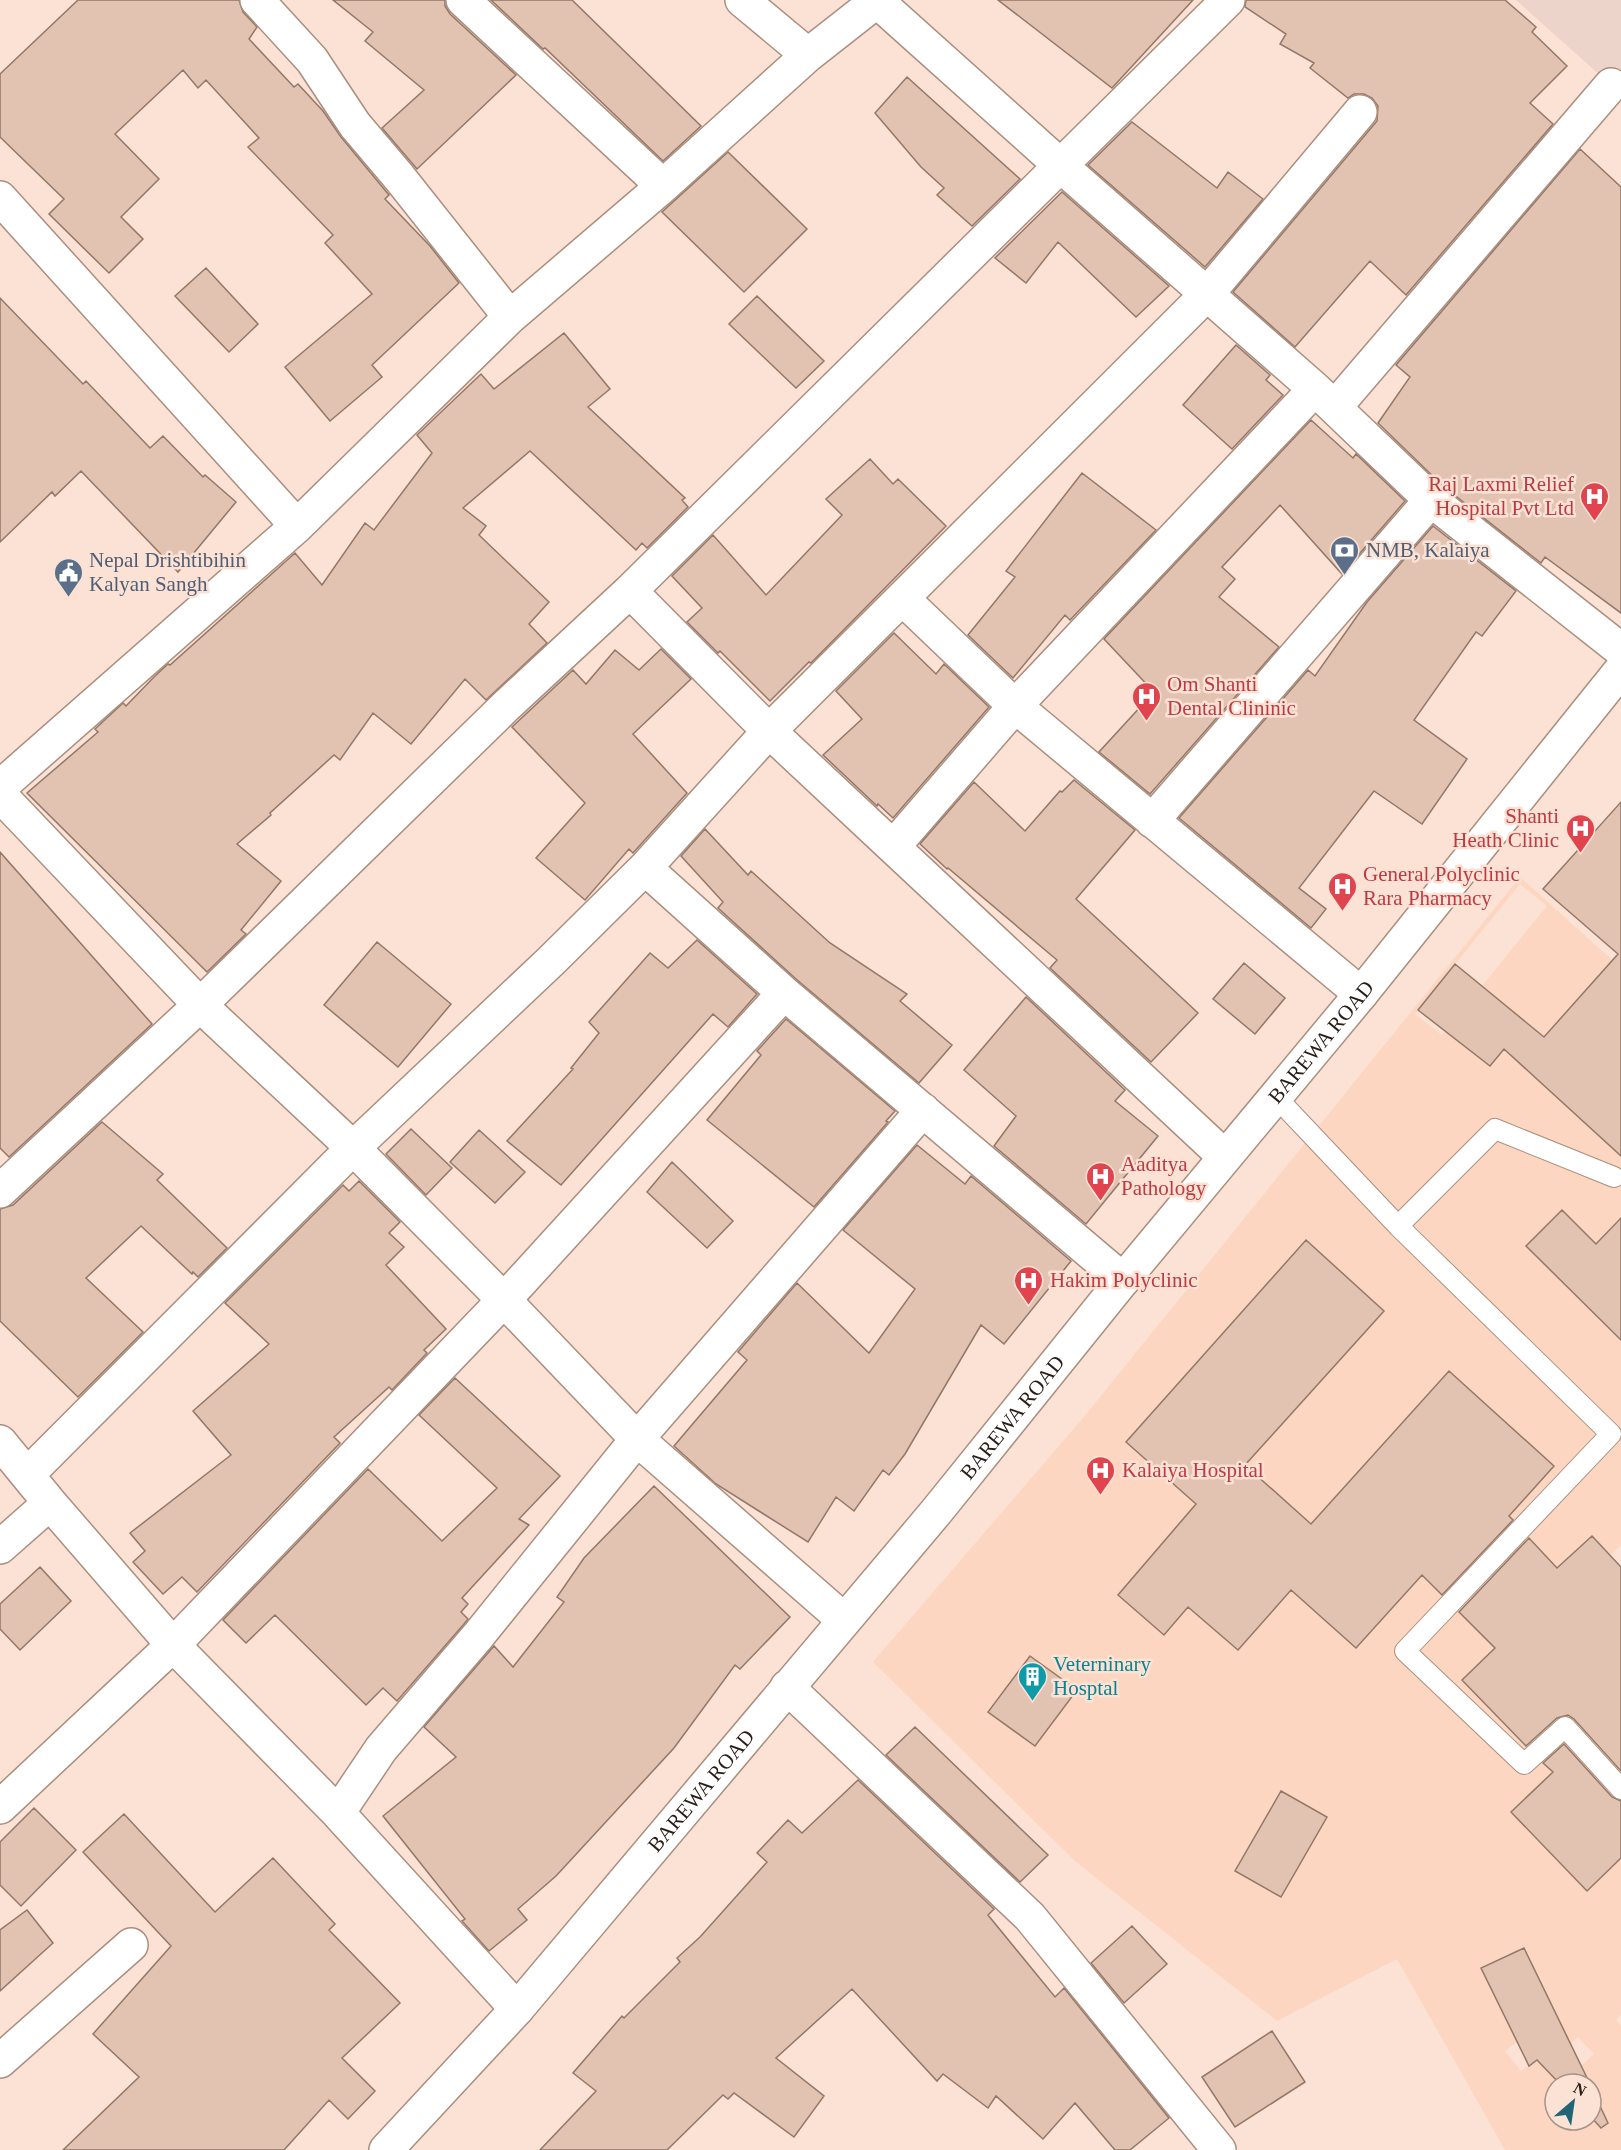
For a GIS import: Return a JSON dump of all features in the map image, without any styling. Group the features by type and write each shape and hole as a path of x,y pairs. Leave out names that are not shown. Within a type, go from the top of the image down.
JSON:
{"street":[{"path":"256,0 312,60 354,125 399,177 510,317"},
{"path":"463,0 663,186"},
{"path":"742,0 808,55"},
{"path":"0,787 297,526 510,317 663,186 808,55 877,0 1061,166 1325,398 1431,500 1621,650"},
{"path":"0,1191 200,1005 506,706 630,591 1228,0"},
{"path":"892,847 1015,706 1325,398 1611,85"},
{"path":"27,1475 353,1148 551,961 645,868 769,731 1208,293 1360,112"},
{"path":"0,198 297,526"},
{"path":"1152,821 1431,500"},
{"path":"630,591 769,731 1225,1157"},
{"path":"903,599 1015,706 1361,994"},
{"name":"BAREWA ROAD","path":"386,2150 517,2009 936,1512 1123,1280 1361,994 1621,670"},
{"path":"0,795 200,1005 353,1148 504,1300 637,1439 844,1620"},
{"path":"645,868 784,993 1123,1280"},
{"path":"0,1808 173,1645 504,1300 784,993"},
{"path":"338,1813 381,1749 478,1636 637,1439 923,1110"},
{"path":"0,1442 173,1645 338,1813 517,2009"},
{"path":"0,1547 50,1503"},
{"path":"787,1688 1030,1917 1219,2150"},
{"path":"0,2061 131,1945"}],"lane":[{"path":"1276,1097 1398,1226 1616,1439 1405,1651 1524,1764 1565,1727 1621,1789"},
{"path":"1398,1226 1495,1130 1614,1177"}],"shaded area":[{"path":"1516,0 1621,0 1621,95 1611,85"},
{"name":"Kalaiya Hospital","path":"1520,877 1621,968 1597,978 1537,1044 1621,1156 1621,1225 1617,1222 1596,1244 1562,1210 1526,1246 1621,1340 1621,1545 1547,1617 1520,1626 1480,1585 1456,1608 1495,1648 1478,1664 1496,1684 1621,1664 1621,1822 1587,1890 1621,1858 1621,2015 1616,2019 1621,2026 1621,2150 1505,2150 1397,1959 1277,2021 1076,1862 873,1662 1083,1418","holes":["1520,884 1547,906 1442,1035 1415,1014","1306,1240 1384,1311 1245,1465 1311,1524 1449,1371 1554,1466 1443,1590 1424,1572 1356,1648 1126,1442","1170,1534 1217,1573 1164,1635 1118,1595","1592,1536 1604,1549 1582,1569 1570,1556","1030,1656 1076,1690 1035,1746 988,1712","1281,1791 1326,1818 1281,1897 1235,1870","1524,1948 1552,2008 1482,1968","1534,2029 1550,2050 1521,2071 1505,2051"]}],"building":[{"path":"78,0 239,0 243,12 257,27 249,39 294,87 298,84 323,111 341,137 389,195 385,199 430,246 459,283 372,365 382,377 330,421 285,367 372,294 325,243 333,235 248,147 259,138 206,80 198,88 183,70 115,134 159,179 121,217 143,239 109,273 49,214 64,199 0,137 0,74"},
{"path":"333,0 445,0 445,6 450,14 516,75 417,169 382,128 424,90 365,41 373,32"},
{"path":"491,0 572,0 701,126 663,161 545,48 543,49"},
{"path":"998,0 1193,0 1112,88"},
{"path":"1246,0 1505,0 1536,27 1532,32 1567,66 1530,103 1553,124 1406,295 1370,261 1295,347 1233,292 1377,121 1378,106 1372,98 1364,94 1354,94 1348,98 1310,68 1314,63 1280,44 1286,34 1245,7"},
{"path":"907,77 1020,179 972,226 937,195 944,188 921,167 875,113"},
{"path":"1132,122 1217,188 1228,172 1263,199 1205,267 1088,165"},
{"path":"1580,149 1621,187 1621,613 1545,557 1541,563 1443,486 1378,423 1410,377 1396,365"},
{"path":"728,152 807,229 744,292 662,212"},
{"path":"1062,192 1169,286 1136,317 1058,242 1026,283 995,258"},
{"path":"206,268 258,324 229,352 175,296"},
{"path":"757,296 824,361 796,388 729,324"},
{"path":"0,298 83,384 86,381 150,448 163,436 203,477 205,475 236,502 178,572 81,471 55,496 52,492 0,542"},
{"path":"564,333 610,389 588,407 685,498 682,500 688,507 647,548 642,543 636,550 530,451 463,508 486,526 479,535 549,602 529,624 547,643 486,700 465,679 411,744 373,713 340,760 334,755 237,844 281,881 241,930 246,934 207,972 27,793 98,732 95,729 123,703 126,706 168,664 170,665 295,553 322,585 365,523 374,530 432,453 417,435 481,374 494,389"},
{"path":"1236,345 1270,375 1266,380 1283,395 1232,449 1183,405"},
{"path":"1311,420 1353,458 1356,454 1405,501 1342,574 1280,505 1222,567 1235,579 1219,597 1279,647 1150,794 1099,752 1154,692 1104,639"},
{"path":"870,459 893,484 898,479 946,526 811,663 809,662 770,701 687,622 702,608 672,576 713,535 766,595 842,515 826,499"},
{"path":"1082,473 1156,530 1070,620 1065,615 1013,678 968,635 1015,577 1006,571"},
{"path":"1433,526 1516,591 1482,636 1476,632 1414,720 1467,759 1422,824 1374,791 1299,888 1326,909 1311,928 1179,818 1308,670 1315,676 1367,602"},
{"path":"894,633 936,674 944,664 989,707 893,818 823,755 862,719 836,691"},
{"path":"661,649 691,679 633,734 687,793 633,853 629,849 585,900 536,858 585,803 512,727 573,670 586,684 615,650 639,670"},
{"path":"1074,780 1135,830 1076,899 1198,1013 1151,1062 1050,968 1057,960 920,844 974,782 1025,831 1060,791 1062,792"},
{"path":"1621,802 1621,1156 1504,1049 1490,1066 1418,1010 1455,964 1544,1037 1618,954 1543,889"},
{"path":"705,829 748,875 751,871 830,943 907,994 900,1001 952,1045 919,1083 796,979 718,908 723,902 681,856"},
{"path":"0,852 152,1024 9,1157 0,1148"},
{"path":"697,940 757,994 728,1027 713,1014 561,1185 507,1141 573,1069 571,1068 599,1033 589,1022 650,953 668,968"},
{"path":"377,942 451,1004 398,1067 324,1005"},
{"path":"1244,963 1285,998 1255,1034 1213,999"},
{"path":"1026,997 1125,1090 1115,1101 1158,1136 1086,1224 994,1146 1016,1116 964,1070"},
{"path":"786,1019 895,1111 814,1207 707,1120 761,1055 757,1051"},
{"path":"102,1122 163,1174 157,1180 227,1248 198,1277 141,1226 86,1278 143,1332 78,1397 0,1321 0,1209 13,1205"},
{"path":"411,1129 452,1168 426,1195 386,1154"},
{"path":"479,1130 525,1172 495,1203 450,1162"},
{"path":"917,1145 965,1184 971,1176 1071,1261 1004,1344 981,1325 905,1454 889,1475 883,1470 854,1511 836,1497 808,1542 716,1484 674,1446 747,1360 738,1352 797,1283 869,1353 915,1289 843,1230"},
{"path":"672,1162 733,1221 707,1248 647,1192"},
{"path":"359,1181 400,1222 389,1233 404,1247 386,1265 446,1329 424,1350 427,1353 392,1390 389,1387 334,1437 340,1443 197,1592 182,1577 163,1594 133,1562 145,1551 130,1533 231,1455 193,1411 269,1344 225,1303 343,1185 349,1191"},
{"path":"1562,1210 1596,1244 1621,1218 1621,1340 1526,1246"},
{"path":"1306,1240 1384,1311 1245,1465 1311,1524 1449,1371 1554,1466 1509,1516 1513,1520 1442,1595 1422,1575 1356,1648 1291,1590 1238,1650 1188,1607 1164,1635 1118,1595 1196,1504 1126,1442"},
{"path":"455,1378 560,1476 519,1519 529,1525 462,1598 468,1604 461,1612 468,1619 464,1624 397,1701 383,1688 366,1705 275,1615 246,1643 223,1620 368,1469 442,1541 497,1488 419,1415"},
{"path":"654,1486 790,1617 740,1669 735,1665 674,1748 556,1876 518,1909 527,1920 489,1951 462,1921 465,1919 383,1816 456,1757 424,1727 494,1646 513,1667 564,1602 557,1597 584,1558"},
{"path":"1592,1536 1621,1567 1621,1771 1568,1715 1557,1718 1526,1746 1462,1680 1495,1648 1459,1612 1529,1538 1557,1568"},
{"path":"40,1567 71,1601 20,1650 0,1629 0,1604"},
{"name":"Veterninary Hosptal","path":"1030,1656 1077,1690 1035,1746 988,1712"},
{"path":"915,1727 1048,1855 1020,1882 886,1755"},
{"path":"1564,1744 1612,1797 1621,1801 1621,1858 1587,1891 1511,1812 1553,1772 1543,1763"},
{"path":"858,1780 994,1909 988,1915 1055,1997 1064,1988 1169,2118 1130,2150 1115,2150 1075,2103 1043,2139 996,2096 988,2108 943,2074 937,2081 852,1989 776,2058 824,2096 794,2137 734,2093 728,2099 723,2095 667,2150 540,2150 596,2091 573,2073 622,2016 624,2018 680,1962 677,1958 700,1937 767,1862 757,1853 788,1820 802,1833"},
{"path":"1281,1791 1327,1817 1281,1897 1235,1871"},
{"path":"34,1808 76,1850 21,1906 0,1885 0,1842"},
{"path":"124,1814 215,1912 273,1858 335,1924 329,1930 400,2003 342,2058 375,2091 348,2119 329,2100 284,2150 63,2150 139,2077 93,2034 171,1946 83,1852"},
{"path":"27,1910 53,1943 0,1991 0,1930"},
{"path":"1132,1926 1167,1964 1124,2003 1091,1963"},
{"path":"1524,1948 1584,2072 1548,2072 1537,2060 1529,2066 1481,1968"},
{"path":"1272,2031 1305,2082 1235,2127 1202,2077"},
{"path":"1603,2112 1608,2123 1603,2127"}],"place":[{"name":"Raj Laxmi Relief Hospital Pvt Ltd","path":"1595,522"},
{"name":"NMB, Kalaiya","path":"1345,576"},
{"name":"Nepal Drishtibihin Kalyan Sangh","path":"68,598"},
{"name":"Om Shanti Dental Clininic","path":"1146,722"},
{"name":"Shanti Heath Clinic","path":"1580,854"},
{"name":"General Polyclinic Rara Pharmacy","path":"1342,912"},
{"name":"Aaditya Pathology","path":"1100,1202"},
{"name":"Hakim Polyclinic","path":"1029,1306"},
{"name":"Kalaiya Hospital","path":"1101,1496"},
{"name":"Veterninary Hosptal","path":"1032,1702"}]}
